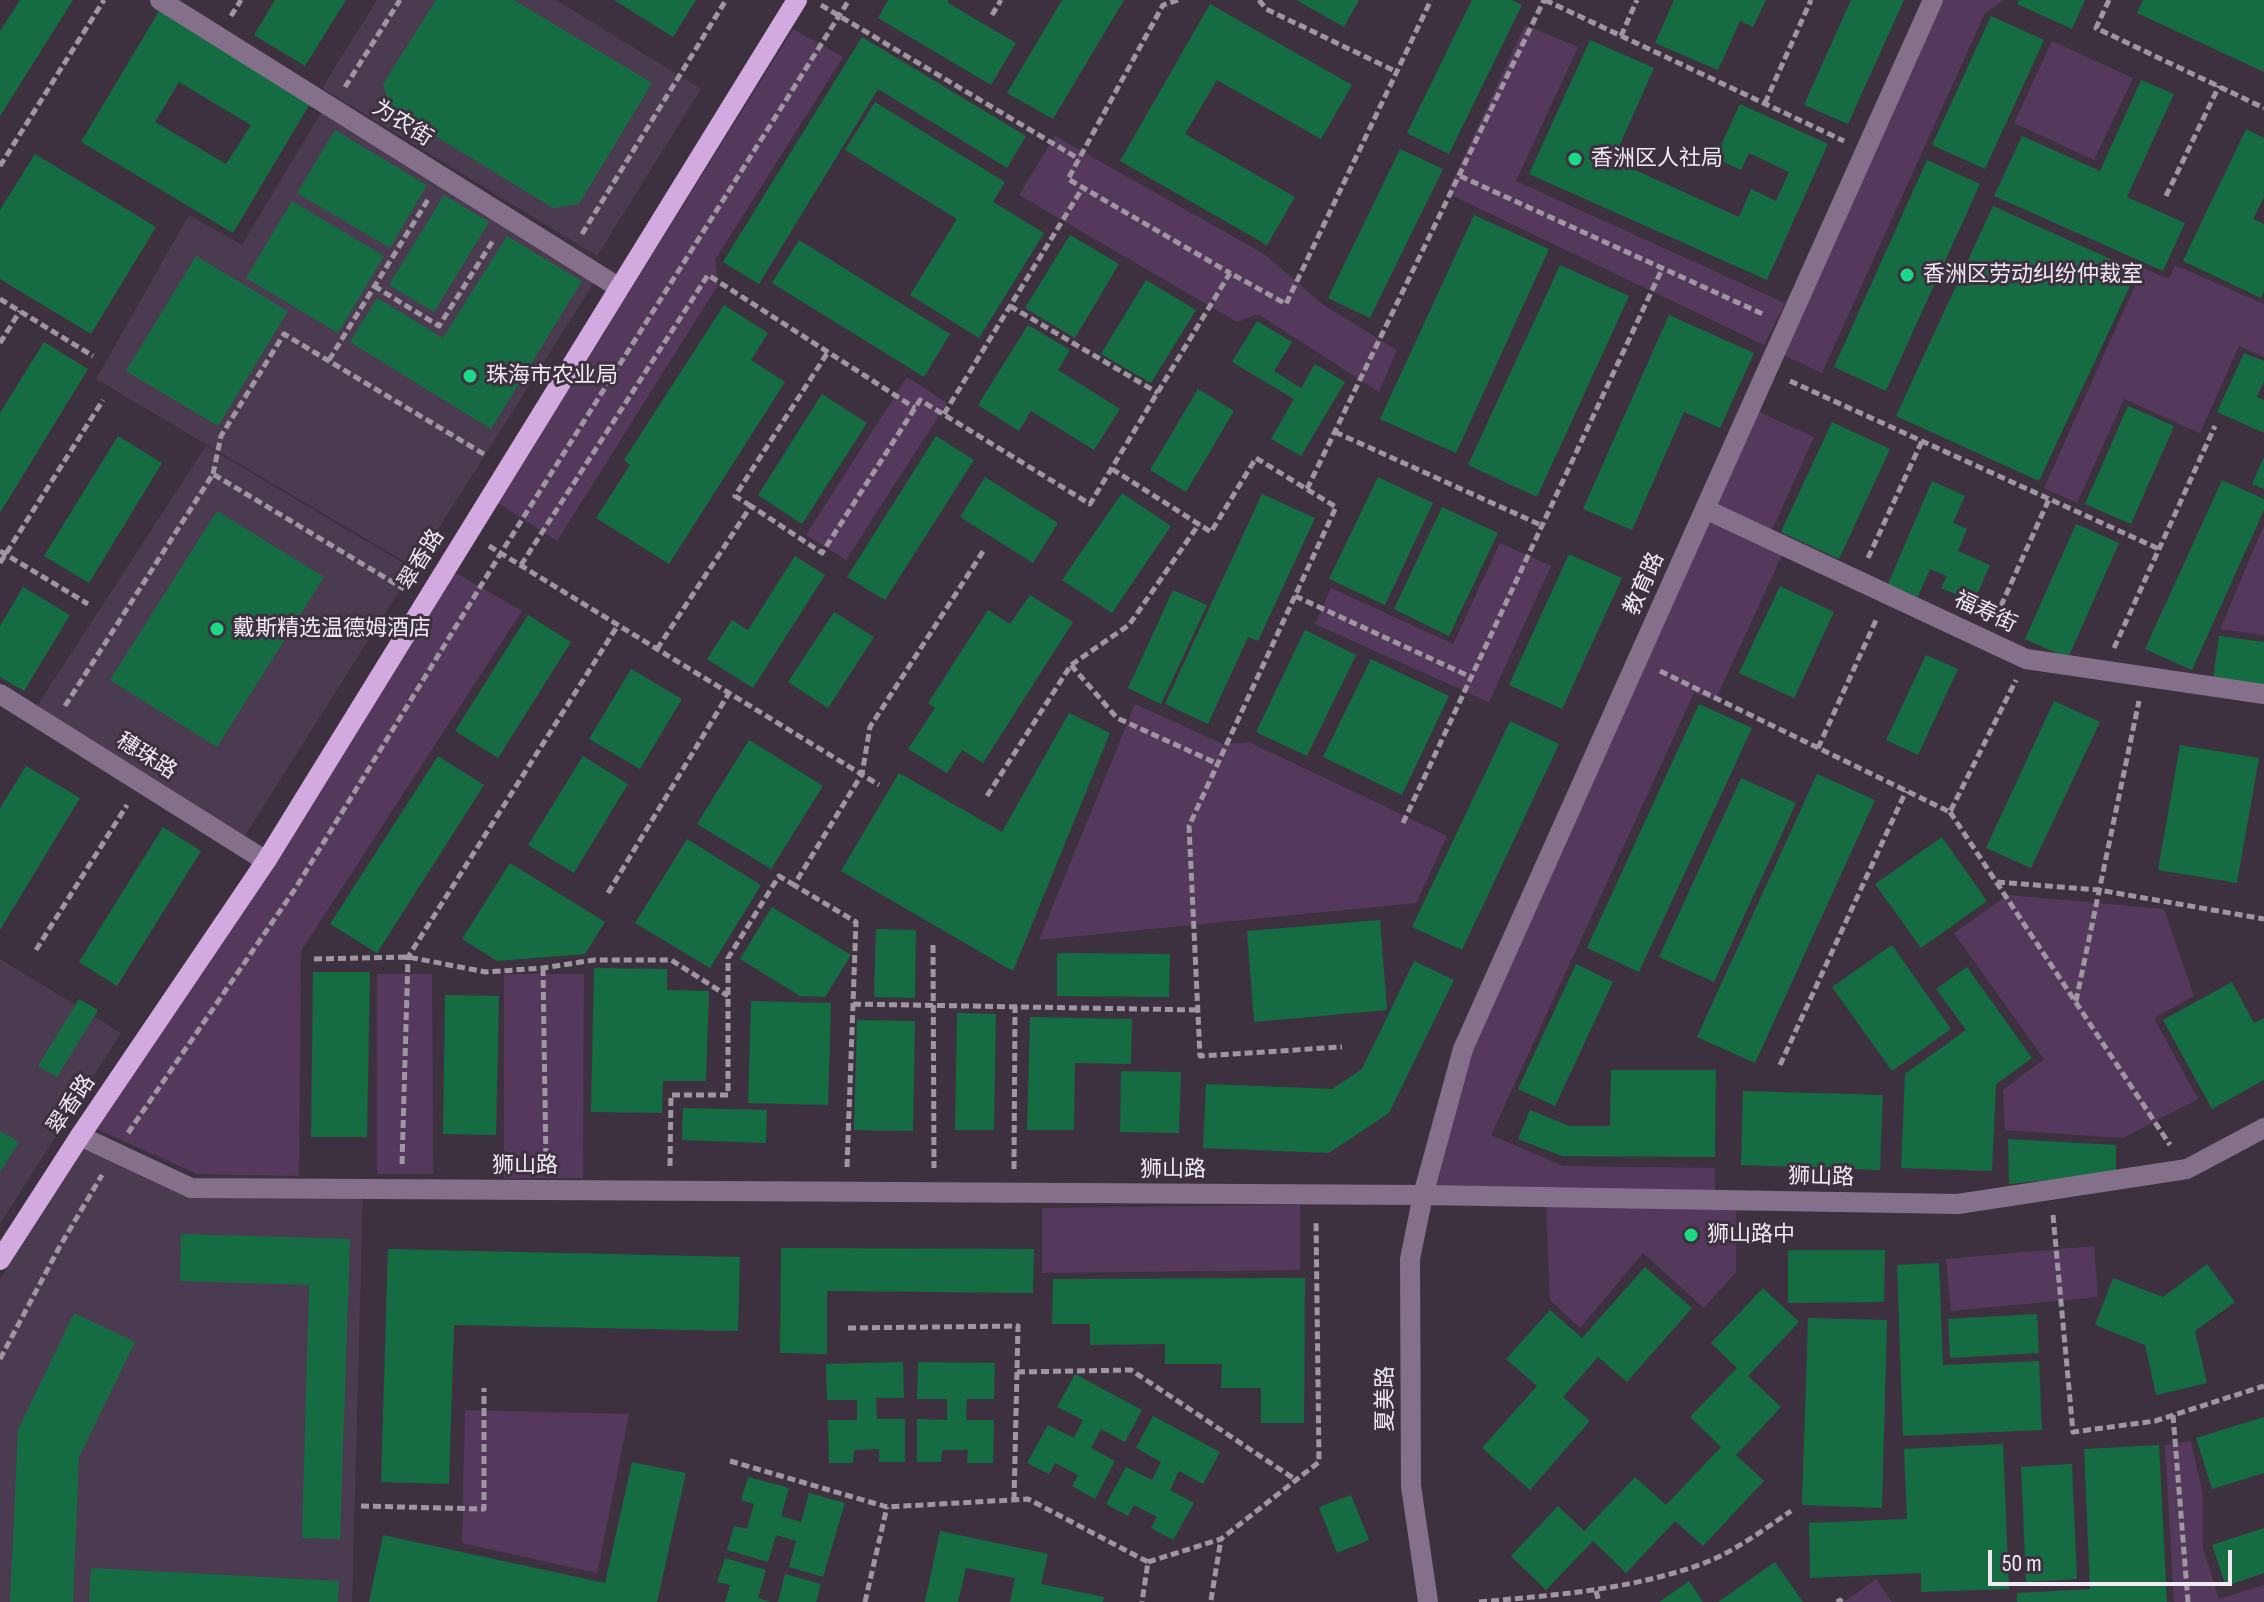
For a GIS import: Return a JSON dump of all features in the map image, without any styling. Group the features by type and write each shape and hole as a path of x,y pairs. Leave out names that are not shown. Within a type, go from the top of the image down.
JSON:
{"main road":[{"name":"翠香路","path":"0,1260 266,861 797,0"}],"street":[{"name":"为农街","path":"160,0 618,287"},
{"name":"教育路","path":"1423,1195 1463,1049 1933,0"},
{"name":"福寿街","path":"1705,509 2026,659 2264,694"},
{"name":"穗珠路","path":"0,694 266,861"},
{"name":"狮山路","path":"80,1136 191,1188 1423,1195 1958,1204 2187,1169 2264,1128"},
{"name":"夏美路","path":"1423,1195 1410,1259 1411,1486 1428,1602"}],"path":[{"path":"0,166 104,0"},
{"path":"332,108 400,0"},
{"path":"580,236 726,0"},
{"path":"813,0 1079,159"},
{"path":"0,1359 60,1246 115,1152 295,889 501,553 849,0"},
{"path":"992,15 1001,0"},
{"path":"1178,0 1163,5 1068,179 1286,304 1431,0"},
{"path":"1259,0 1266,9 1397,72"},
{"path":"1307,489 1545,0 1866,150"},
{"path":"1621,36 1637,0"},
{"path":"1765,103 1811,0"},
{"path":"2109,0 2096,28 2264,108"},
{"path":"2166,196 2219,86"},
{"path":"1460,176 1787,325"},
{"path":"329,360 443,177"},
{"path":"944,414 1083,187"},
{"path":"374,286 439,326 507,218"},
{"path":"1403,823 1662,269"},
{"path":"828,352 735,496 822,553 920,400 1090,504 1230,273"},
{"path":"521,565 708,275 915,408"},
{"path":"0,299 93,356"},
{"path":"1010,306 1158,393"},
{"path":"0,343 20,311"},
{"path":"52,727 213,474 221,436 284,334 507,468"},
{"path":"1767,371 2159,549"},
{"path":"0,563 3,552 103,400"},
{"path":"2103,670 2215,426"},
{"path":"1335,432 1543,526"},
{"path":"1857,580 1922,441"},
{"path":"1112,469 1211,532 1256,458 1336,507 1189,826 1200,1056 1342,1047"},
{"path":"213,474 425,602"},
{"path":"1986,640 2049,499"},
{"path":"657,649 751,506"},
{"path":"987,796 1071,665 1129,625 1199,524"},
{"path":"468,533 879,785"},
{"path":"794,885 862,774 870,727 984,550"},
{"path":"3,552 88,604"},
{"path":"1818,748 1888,595"},
{"path":"1295,596 1473,678"},
{"path":"401,1189 408,957 618,625"},
{"path":"1950,812 2026,659"},
{"path":"1637,660 1950,812 2187,1169"},
{"path":"1071,665 1117,718 1218,764"},
{"path":"2075,1002 2144,676"},
{"path":"608,893 729,693"},
{"path":"36,950 141,783"},
{"path":"1780,1065 1906,791"},
{"path":"669,1191 671,1095 728,1095 728,958 779,876 856,922 846,1192"},
{"path":"1996,882 2099,890 2264,919"},
{"path":"933,945 934,1192"},
{"path":"314,959 408,957 486,972 594,960 671,960 728,996"},
{"path":"543,968 547,1190"},
{"path":"853,1004 1198,1010"},
{"path":"1014,1193 1015,1006"},
{"path":"2051,1190 2073,1432 2155,1421 2264,1386"},
{"path":"730,1461 887,1507 1028,1499 1148,1562 1221,1539 1319,1462 1316,1195"},
{"path":"848,1328 1018,1326 1014,1500"},
{"path":"1017,1372 1131,1370 1296,1480"},
{"path":"361,1506 484,1509 484,1388"},
{"path":"2173,1415 2188,1602"},
{"path":"865,1602 887,1507"},
{"path":"1479,1602 1636,1584 1703,1563 1740,1546 1791,1511"},
{"path":"1211,1600 1221,1539"},
{"path":"1142,1602 1148,1562"},
{"path":"1596,1591 1599,1602"}],"shaded area":[{"path":"377,0 556,0 701,89 597,256 322,88"},
{"path":"1944,0 2004,0 1985,13 1822,373 1783,355"},
{"path":"1525,25 1578,47 1516,181 1785,303 1764,345 1447,193"},
{"path":"793,29 843,57 715,260 718,285 557,541 498,503"},
{"path":"2052,41 2133,78 2094,160 2014,123"},
{"path":"325,106 597,278 414,567 96,379 189,215 242,245"},
{"path":"1055,136 1264,254 1322,304 1397,350 1379,392 1258,314 1237,322 1019,195"},
{"path":"2175,265 2264,304 2264,357 2239,346 2200,433 2124,399 2077,503 2044,488 2143,268 2169,279"},
{"path":"907,377 947,403 846,560 806,535"},
{"path":"1759,412 1814,437 1772,530 1717,505"},
{"path":"206,446 413,569 241,842 33,712"},
{"path":"1708,520 1782,555 1715,701 1694,693 1491,1135 1563,1166 1715,1168 1715,1191 1432,1189 1470,1053"},
{"path":"2264,525 2264,635 2220,629"},
{"path":"1500,543 1551,566 1489,702 1315,624 1331,588 1453,644"},
{"path":"452,571 522,611 301,951 299,1176 197,1174 97,1129 274,867"},
{"path":"1135,704 1223,744 1249,742 1447,836 1416,903 1039,940"},
{"path":"2008,895 2164,909 2194,996 2154,1018 2198,1099 2123,1138 2005,1130 2003,1090 2044,1059 1954,933"},
{"path":"0,959 121,1033 0,1224"},
{"path":"377,974 432,974 433,1174 377,1174"},
{"path":"504,974 584,974 583,1178 504,1178"},
{"path":"80,1139 191,1191 363,1192 352,1602 0,1602 0,1280"},
{"path":"1300,1205 1300,1270 1042,1273 1042,1208"},
{"path":"1546,1205 1736,1208 1736,1272 1704,1308 1643,1253 1580,1328 1550,1300"},
{"path":"2094,1246 2098,1297 1951,1311 1946,1259"},
{"path":"465,1410 629,1414 597,1573 462,1543"},
{"path":"2191,1441 2203,1495 2203,1548 2219,1599 2264,1585 2264,1602 2174,1602 2165,1445"},
{"path":"1876,1579 1892,1602 1844,1602"}],"building":[{"path":"20,0 73,0 0,116 0,31"},
{"path":"275,0 346,0 305,66 254,35"},
{"path":"436,0 514,0 652,83 579,204 553,208 391,109 383,84"},
{"path":"614,0 696,0 673,37"},
{"path":"888,0 949,0 948,3 1016,43 991,85 878,18"},
{"path":"1062,0 1124,0 1053,119 1007,93"},
{"path":"1296,0 1359,0 1344,27"},
{"path":"1472,0 1512,0 1522,5 1449,154 1407,133"},
{"path":"1674,0 1766,0 1753,27 1740,21 1718,70 1655,43"},
{"path":"1851,0 1904,0 1848,124 1804,105"},
{"path":"2019,0 2085,0 2072,29 2017,4"},
{"path":"2143,0 2264,0 2264,72 2137,13"},
{"path":"1210,4 1352,85 1321,139 1217,80 1185,134 1295,197 1267,245 1120,161"},
{"path":"159,11 311,102 233,233 81,142","holes":["179,82 251,125 226,164 155,122"]},
{"path":"1991,16 2044,40 1985,169 1932,145"},
{"path":"862,37 1026,136 1007,168 878,89 759,284 723,262"},
{"name":"香洲区人社局","path":"1590,40 1654,68 1613,160 1739,217 1751,189 1776,201 1789,172 1749,153 1741,170 1715,158 1740,104 1828,144 1767,280 1529,174"},
{"path":"2141,80 2174,94 2127,197 2185,223 2163,271 1994,196 2022,136 2100,171"},
{"path":"875,102 1005,182 993,202 1044,233 979,338 910,295 957,219 845,150"},
{"path":"2246,129 2264,138 2264,197 2253,219 2264,224 2264,291 2261,298 2183,261"},
{"path":"335,130 427,185 390,248 297,193"},
{"path":"1400,149 1443,169 1370,318 1328,298"},
{"path":"35,154 156,227 91,334 0,279 0,210"},
{"name":"香洲区劳动纠纷仲裁室","path":"1927,160 1980,184 1886,391 1834,367"},
{"path":"444,195 489,222 434,312 389,285"},
{"path":"292,201 384,256 338,333 246,278"},
{"path":"1993,206 2137,271 2039,481 1896,416"},
{"path":"1474,215 1549,249 1456,453 1380,419"},
{"path":"1070,235 1119,264 1075,338 1025,308"},
{"path":"507,236 582,281 491,429 350,342 377,298 443,338"},
{"path":"799,240 950,334 924,377 772,283"},
{"path":"196,256 288,311 218,426 126,371"},
{"path":"1560,265 1629,296 1537,497 1468,465"},
{"path":"1146,280 1196,310 1151,383 1101,354"},
{"path":"724,305 768,333 751,360 785,382 669,564 596,518 630,465 624,460"},
{"path":"1669,315 1754,353 1720,428 1684,412 1632,530 1583,509"},
{"path":"1257,321 1292,342 1274,371 1301,388 1315,364 1345,382 1301,456 1271,439 1294,399 1232,362"},
{"path":"1028,325 1070,350 1058,370 1120,409 1094,450 1031,411 1019,431 978,405"},
{"path":"44,342 88,369 0,513 0,413"},
{"path":"2244,353 2264,361 2264,381 2257,397 2264,400 2264,433 2217,412"},
{"path":"1198,389 1234,411 1186,492 1150,470"},
{"path":"822,394 867,423 802,524 758,495"},
{"path":"2128,406 2174,426 2131,524 2085,504"},
{"path":"1832,422 1890,449 1839,559 1781,532"},
{"path":"118,436 162,463 89,583 44,556"},
{"path":"936,436 974,460 885,600 847,577"},
{"path":"2264,457 2264,489 2252,484"},
{"path":"985,477 1058,523 1033,563 960,517"},
{"path":"1378,477 1433,503 1385,605 1329,579"},
{"path":"2222,480 2264,499 2264,510 2192,670 2145,649"},
{"path":"1932,481 1965,496 1953,523 1967,529 1958,551 1990,565 1974,602 1941,588 1947,576 1930,569 1918,597 1888,584"},
{"path":"1122,493 1171,526 1112,613 1062,580"},
{"path":"1262,494 1315,518 1258,641 1248,637 1208,724 1165,704"},
{"path":"1442,507 1498,533 1449,636 1394,609"},
{"name":"戴斯精选温德姆酒店","path":"217,511 324,577 217,747 110,680"},
{"path":"2076,524 2119,543 2068,658 2025,639"},
{"path":"1569,554 1622,578 1562,709 1509,685"},
{"path":"795,556 825,575 753,688 707,659 732,620 748,630"},
{"path":"1780,586 1834,612 1794,698 1739,673"},
{"path":"23,587 70,615 24,691 0,677 0,626"},
{"path":"1173,590 1207,605 1161,704 1128,688"},
{"path":"1030,595 1073,622 983,763 962,750 947,773 908,749 935,708 928,703 988,610 1010,624"},
{"path":"834,612 874,637 828,708 788,682"},
{"path":"528,615 571,642 498,758 455,731"},
{"path":"1305,630 1356,655 1307,756 1256,732"},
{"path":"2219,636 2264,642 2264,686 2213,680"},
{"path":"1926,655 1958,669 1918,755 1886,740"},
{"path":"1371,659 1449,696 1402,795 1323,757"},
{"path":"631,669 682,699 640,769 589,739"},
{"path":"2054,701 2100,722 2031,868 1986,848"},
{"path":"1699,704 1752,728 1639,972 1587,948"},
{"path":"1069,713 1110,733 1013,971 841,871 899,773 1002,832"},
{"path":"1510,721 1559,744 1462,950 1412,927"},
{"path":"749,740 823,786 771,869 697,824"},
{"path":"2180,745 2259,758 2237,883 2158,870"},
{"path":"438,756 484,785 377,953 330,924"},
{"path":"583,756 628,784 574,873 528,845"},
{"path":"26,766 80,798 0,930 0,808"},
{"path":"1817,774 1875,800 1755,1063 1697,1037"},
{"path":"1741,778 1796,803 1714,982 1659,957"},
{"path":"163,827 201,851 117,986 79,962"},
{"path":"1942,837 1987,901 1921,948 1875,884"},
{"path":"687,839 761,885 710,968 635,923"},
{"path":"510,863 605,922 585,954 497,961 462,939"},
{"path":"772,907 851,955 825,997 800,996 740,959"},
{"path":"1380,920 1387,1010 1254,1022 1247,931"},
{"path":"876,929 916,930 915,998 874,997"},
{"path":"1892,945 1951,1029 1892,1071 1832,987"},
{"path":"1057,953 1170,954 1169,997 1057,996"},
{"path":"1414,961 1454,980 1389,1113 1329,1153 1203,1148 1206,1084 1332,1089 1362,1069"},
{"path":"1576,964 1613,982 1555,1106 1518,1089"},
{"path":"1967,967 2032,1058 1996,1084 1992,1171 1901,1168 1905,1074 1966,1030 1936,989"},
{"path":"594,968 667,969 667,990 709,991 706,1081 663,1081 662,1113 591,1112"},
{"path":"313,972 370,972 367,1137 311,1137"},
{"path":"2232,982 2254,1023 2264,1018 2264,1080 2212,1109 2163,1020"},
{"path":"445,995 499,996 496,1135 443,1134"},
{"path":"79,999 98,1010 57,1077 38,1066"},
{"path":"751,1001 831,1003 828,1105 748,1103"},
{"path":"957,1013 996,1014 994,1130 955,1130"},
{"path":"1030,1017 1132,1019 1131,1064 1075,1063 1074,1130 1027,1130"},
{"path":"857,1020 915,1021 913,1131 854,1130"},
{"path":"1611,1070 1716,1070 1715,1157 1562,1156 1518,1139 1530,1110 1570,1126 1610,1126"},
{"path":"1121,1071 1181,1072 1179,1133 1120,1132"},
{"path":"1743,1091 1883,1095 1880,1170 1741,1165"},
{"path":"683,1108 767,1110 766,1143 682,1140"},
{"path":"0,1131 19,1142 0,1172"},
{"path":"2008,1139 2116,1145 2116,1173 2009,1184"},
{"path":"181,1234 350,1239 340,1539 302,1538 309,1285 180,1281"},
{"path":"781,1248 1034,1249 1033,1293 827,1291 827,1354 780,1353"},
{"path":"388,1249 740,1257 738,1331 454,1325 449,1484 381,1482"},
{"path":"1788,1250 1885,1250 1884,1302 1788,1303"},
{"path":"1939,1263 1943,1365 2039,1361 2042,1430 1903,1436 1897,1265"},
{"path":"2207,1264 2235,1302 2195,1331 2207,1383 2156,1395 2145,1345 2095,1325 2113,1278 2163,1297"},
{"path":"1645,1267 1692,1308 1627,1382 1598,1357 1563,1397 1590,1421 1530,1490 1482,1448 1537,1386 1506,1359 1550,1310 1582,1338"},
{"path":"1305,1278 1304,1423 1261,1423 1261,1388 1221,1388 1222,1364 1165,1364 1165,1344 1090,1345 1090,1324 1052,1324 1053,1279"},
{"path":"1763,1288 1799,1322 1748,1376 1781,1407 1736,1455 1764,1481 1703,1546 1675,1521 1626,1573 1593,1541 1546,1590 1511,1556 1558,1506 1584,1531 1635,1477 1666,1505 1721,1447 1690,1417 1737,1368 1711,1343"},
{"path":"74,1313 135,1342 79,1457 73,1602 10,1602 18,1430"},
{"path":"2037,1314 2039,1353 1950,1358 1948,1319"},
{"path":"1808,1318 1887,1320 1882,1508 1802,1505"},
{"path":"903,1362 904,1398 876,1398 877,1419 905,1419 905,1462 879,1462 879,1449 854,1450 853,1463 829,1463 828,1420 857,1420 857,1400 827,1400 826,1364"},
{"path":"918,1362 995,1363 994,1399 967,1399 966,1420 994,1420 993,1463 967,1463 968,1450 942,1450 941,1462 917,1462 917,1419 947,1420 947,1399 917,1399"},
{"path":"1075,1374 1142,1410 1125,1442 1101,1429 1091,1448 1115,1461 1095,1499 1072,1486 1078,1475 1055,1463 1049,1474 1027,1463 1048,1425 1074,1438 1083,1420 1057,1407"},
{"path":"1153,1416 1220,1452 1203,1484 1179,1471 1170,1490 1194,1503 1173,1540 1151,1528 1157,1517 1134,1505 1128,1516 1106,1504 1126,1467 1152,1480 1161,1462 1136,1448"},
{"path":"2264,1417 2264,1473 2212,1489 2196,1438"},
{"path":"2003,1444 2009,1589 1921,1592 1921,1573 1810,1578 1809,1523 1907,1519 1904,1449"},
{"path":"2159,1445 2167,1602 2017,1602 2017,1593 2090,1589 2084,1449"},
{"path":"632,1462 686,1473 657,1602 369,1602 383,1535 605,1583"},
{"path":"2072,1464 2077,1579 2026,1582 2021,1467"},
{"path":"748,1477 789,1488 781,1516 801,1522 809,1493 845,1503 823,1577 789,1567 796,1541 776,1535 768,1562 727,1550 734,1526 747,1529 754,1504 741,1500"},
{"path":"1351,1495 1369,1540 1337,1553 1319,1507"},
{"path":"2264,1528 2264,1573 2226,1586 2212,1545"},
{"path":"940,1531 1048,1554 1041,1584 1104,1597 1103,1602 1010,1602 1015,1578 966,1568 958,1602 925,1602"},
{"path":"725,1558 766,1570 758,1598 771,1602 725,1602 730,1585 717,1582"},
{"path":"1775,1562 1803,1602 1718,1602"},
{"path":"91,1568 339,1581 338,1602 89,1602"},
{"path":"785,1574 821,1584 816,1602 778,1602"},
{"path":"1689,1581 1703,1602 1659,1602"}],"place":[{"name":"香洲区人社局","path":"1575,159"},
{"name":"香洲区劳动纠纷仲裁室","path":"1907,275"},
{"name":"珠海市农业局","path":"470,376"},
{"name":"戴斯精选温德姆酒店","path":"217,629"},
{"name":"狮山路中","path":"1691,1235"}]}
